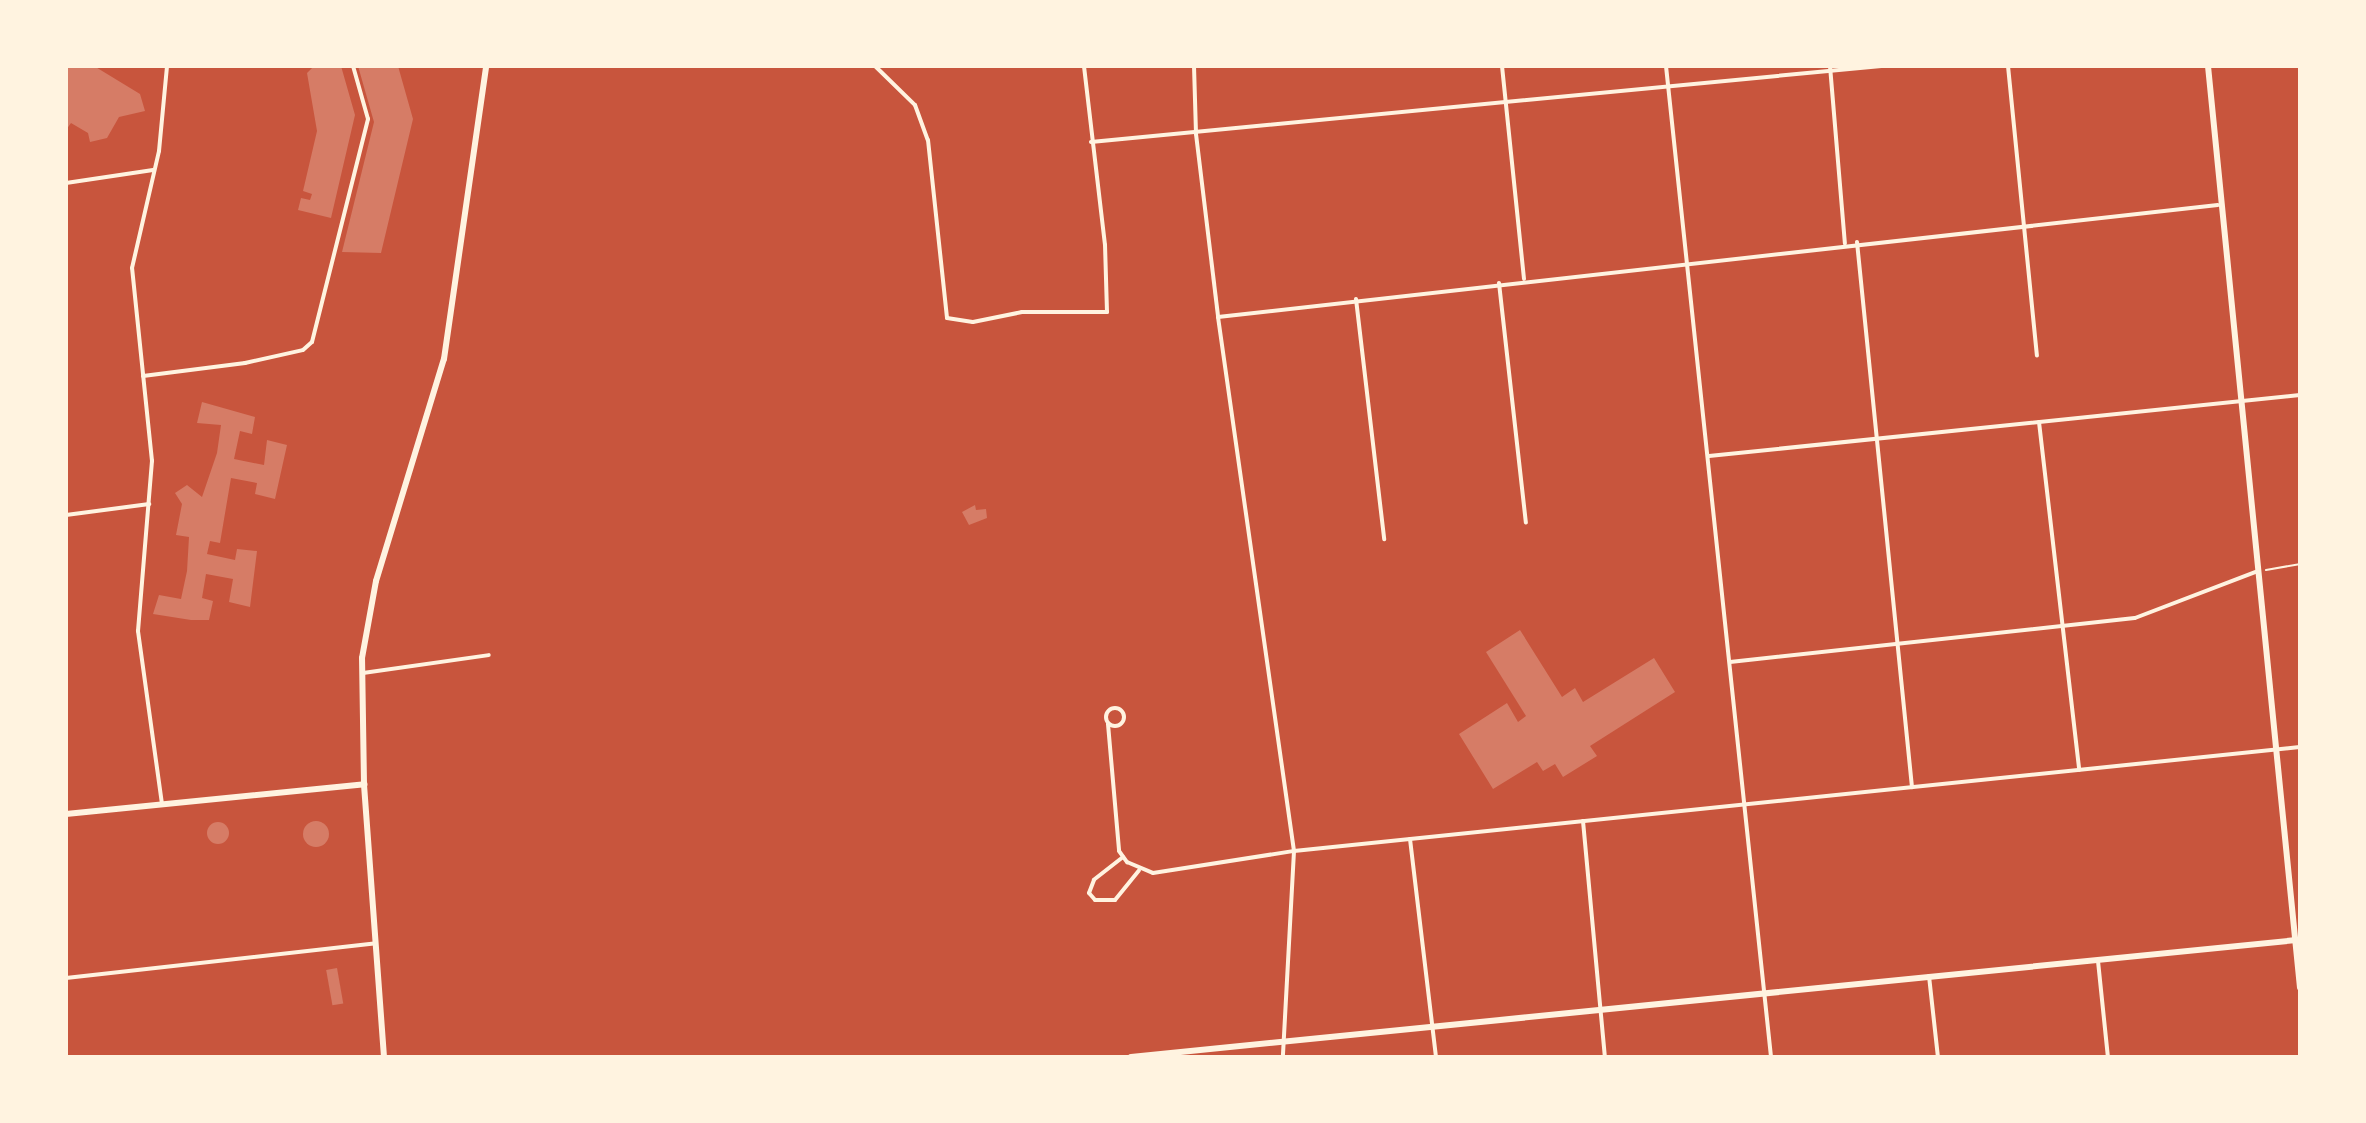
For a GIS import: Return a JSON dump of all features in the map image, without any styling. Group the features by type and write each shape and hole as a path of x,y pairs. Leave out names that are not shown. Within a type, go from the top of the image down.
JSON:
{"street":[{"path":"162,804 138,631 149,504 150,420 132,268 153,170 167,66"},
{"path":"143,376 233,366 303,350 312,342 368,119 353,66"},
{"path":"384,1057 364,784 361,674 376,581 442,368 486,66"},
{"path":"875,66 915,105 928,140 947,318 973,322 1022,312 1107,312 1105,245 1084,66"},
{"path":"1194,66 1196,134 1218,317 1294,851 1295,909 1283,1057"},
{"path":"1502,66 1524,279"},
{"path":"1666,66 1771,1057"},
{"path":"1091,142 1881,66"},
{"path":"2008,66 2037,356"},
{"path":"2208,66 2218,205 2298,940 2300,987"},
{"path":"1830,69 1845,243"},
{"path":"66,183 153,170"},
{"path":"1218,317 1845,243 2218,205"},
{"path":"1857,242 1912,787"},
{"path":"1499,283 1526,522"},
{"path":"1356,299 1384,539"},
{"path":"1709,456 2300,395"},
{"path":"2039,422 2079,770"},
{"path":"66,515 149,504"},
{"path":"1730,662 2159,613 2258,571"},
{"path":"361,674 489,655"},
{"path":"1108,724 1122,723 1121,710 1107,711 1106,742 1123,857 1139,870 1153,873 1294,851 2300,747"},
{"path":"66,814 364,784"},
{"path":"1583,821 1605,1057"},
{"path":"1410,839 1436,1057"},
{"path":"1123,857 1094,880 1089,893 1095,900 1115,900 1139,870"},
{"path":"1131,1057 1928,974 2098,961 2298,940"},
{"path":"66,978 376,943"},
{"path":"2098,961 2108,1057"},
{"path":"1928,974 1938,1057"}],"path":[{"path":"2258,571 2300,564"}],"building":[{"path":"66,66 94,66 140,94 145,111 119,117 107,138 90,142 88,133 71,123 66,130"},
{"path":"314,66 341,66 355,115 331,218 298,210 301,198 310,200 312,194 303,191 317,131 307,73"},
{"path":"358,66 398,66 413,119 381,253 342,252 374,122"},
{"path":"202,402 255,417 252,434 240,431 234,459 264,465 267,440 287,445 275,499 255,494 257,483 231,478 220,543 210,541 207,554 235,560 237,549 257,551 250,607 229,602 233,579 206,574 202,598 213,601 209,620 191,620 153,614 159,595 181,599 187,571 189,537 176,535 182,504 175,493 187,485 202,497 217,453 221,425 197,423"},
{"path":"975,505 976,510 986,509 987,518 969,525 962,512"},
{"path":"1520,630 1562,697 1575,688 1583,702 1654,658 1675,692 1590,746 1597,756 1563,777 1555,764 1543,771 1537,762 1493,789 1459,734 1507,703 1518,722 1526,716 1486,652"},
{"path":"316,821 325,825 329,834 325,843 316,847 307,843 303,834 307,825"},
{"path":"218,822 226,825 229,833 226,841 218,844 210,841 207,833 210,825"},
{"path":"337,968 343,1003 332,1005 326,970"}]}
